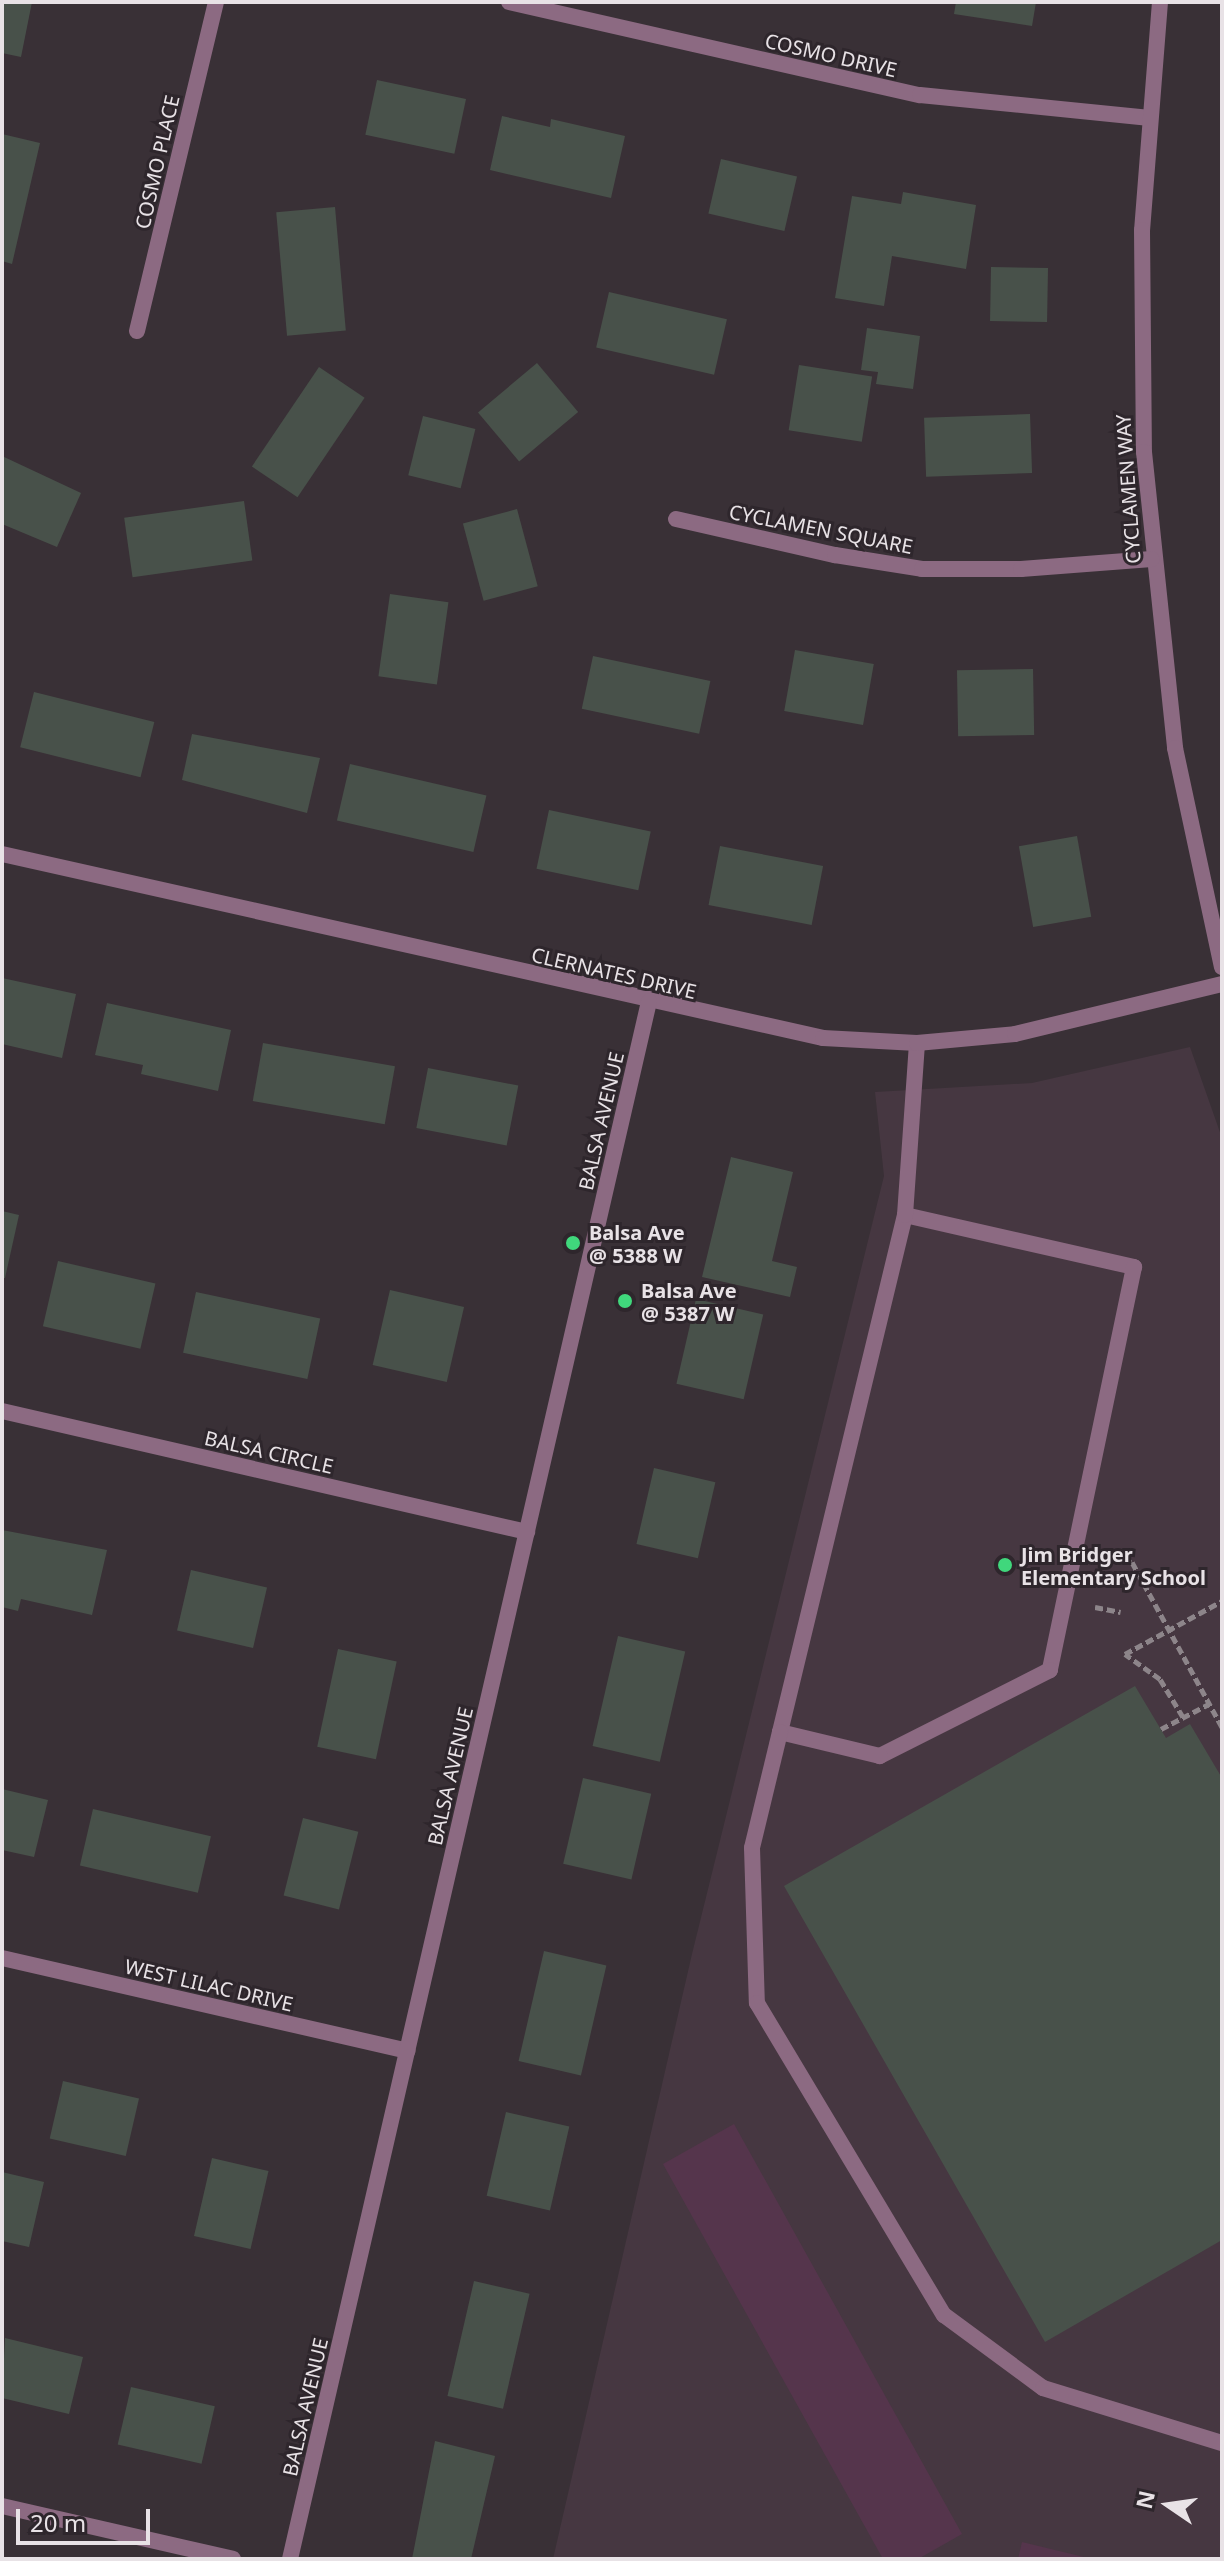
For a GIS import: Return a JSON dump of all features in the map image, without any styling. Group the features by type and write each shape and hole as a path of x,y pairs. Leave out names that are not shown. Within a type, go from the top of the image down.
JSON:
{"street":[{"name":"COSMO PLACE","path":"137,331 216,2"},
{"name":"COSMO DRIVE","path":"509,2 920,95 1150,118"},
{"name":"CYCLAMEN WAY","path":"1160,2 1150,118 1140,341 1152,559 1175,748 1222,967"},
{"name":"CYCLAMEN SQUARE","path":"676,519 835,555 922,569 1021,569 1152,559"},
{"name":"CLERNATES DRIVE","path":"2,854 808,1036 917,1043 1015,1034 1222,984"},
{"name":"BALSA AVENUE","path":"290,2559 649,1002"},
{"path":"917,1043 905,1215 752,1848 757,2003 944,2315 1043,2388 1222,2443"},
{"path":"780,1732 880,1756 1050,1670 1134,1267 905,1215"},
{"name":"BALSA CIRCLE","path":"2,1411 527,1532"},
{"name":"WEST LILAC DRIVE","path":"2,1958 407,2051"},
{"path":"2,2506 233,2559"}],"path":[{"path":"1132,1562 1222,1727"},
{"path":"1183,1717 1160,1679 1125,1654 1222,1601"},
{"path":"1161,1729 1209,1704"}],"shaded area":[{"name":"Jim Bridger Elementary School","path":"1190,1047 1222,1138 1222,2559 553,2559 692,1954 884,1176 875,1092 1032,1083"},
{"path":"734,2124 962,2534 918,2559 883,2559 663,2164"},
{"path":"1022,2542 1092,2559 1018,2559"}],"building":[{"path":"2,2 32,2 21,57 2,53"},
{"path":"956,2 1036,2 1032,26 954,14"},
{"path":"377,80 466,99 454,154 365,135"},
{"path":"502,116 550,127 551,119 625,136 611,198 490,170"},
{"path":"2,134 40,143 12,264 2,261"},
{"path":"721,159 797,177 784,231 708,214"},
{"path":"903,192 976,205 966,269 892,256 884,306 835,298 852,196 901,204"},
{"path":"335,207 346,331 287,336 276,212"},
{"path":"991,267 1048,268 1047,322 990,321"},
{"path":"609,292 727,319 714,375 596,348"},
{"path":"867,328 920,336 913,389 876,384 878,372 861,370"},
{"path":"537,363 578,412 519,462 478,412"},
{"path":"799,365 872,377 862,442 789,430"},
{"path":"319,367 365,398 297,497 252,466"},
{"path":"1030,414 1032,473 926,477 924,418"},
{"path":"423,416 475,429 461,488 408,475"},
{"path":"2,456 81,493 57,547 2,524"},
{"path":"244,501 252,560 133,577 124,518"},
{"path":"517,509 538,586 484,601 463,523"},
{"path":"390,594 448,602 437,684 378,676"},
{"path":"795,650 874,664 863,725 784,711"},
{"path":"593,656 710,681 699,734 582,709"},
{"path":"1033,669 1034,735 958,736 957,670"},
{"path":"34,692 154,722 141,777 20,747"},
{"path":"192,734 320,758 307,813 182,780"},
{"path":"350,764 486,795 473,852 337,821"},
{"path":"549,810 651,832 638,890 537,869"},
{"path":"1077,836 1091,917 1033,927 1019,846"},
{"path":"720,846 823,866 812,925 709,905"},
{"path":"2,978 76,994 62,1058 2,1044"},
{"path":"107,1003 231,1030 218,1091 141,1074 143,1065 95,1055"},
{"path":"263,1043 395,1066 385,1124 253,1101"},
{"path":"428,1068 518,1086 507,1145 416,1128"},
{"path":"731,1157 793,1172 772,1261 797,1267 790,1297 702,1277"},
{"path":"2,1211 19,1215 5,1278 2,1278"},
{"path":"58,1261 155,1283 140,1349 43,1326"},
{"path":"390,1290 464,1307 447,1382 373,1365"},
{"path":"196,1292 320,1318 307,1379 183,1353"},
{"path":"696,1299 763,1315 744,1399 676,1384"},
{"path":"654,1468 715,1482 698,1558 636,1544"},
{"path":"2,1530 107,1550 92,1615 21,1599 18,1611 2,1607"},
{"path":"191,1570 267,1588 253,1648 177,1630"},
{"path":"618,1636 685,1652 660,1762 593,1746"},
{"path":"338,1649 397,1661 376,1759 317,1747"},
{"path":"1135,1686 1166,1738 1190,1724 1222,1778 1222,2240 1045,2342 784,1886"},
{"path":"583,1778 651,1794 631,1879 563,1864"},
{"path":"2,1789 48,1800 34,1857 2,1850"},
{"path":"93,1809 211,1836 198,1893 80,1866"},
{"path":"303,1818 358,1832 339,1909 284,1896"},
{"path":"544,1951 606,1965 581,2076 519,2061"},
{"path":"63,2081 139,2099 126,2156 50,2138"},
{"path":"506,2112 569,2127 550,2210 487,2196"},
{"path":"212,2158 269,2171 251,2249 194,2236"},
{"path":"2,2172 44,2182 29,2247 2,2241"},
{"path":"474,2281 530,2294 503,2409 447,2396"},
{"path":"5,2338 83,2357 69,2414 2,2398"},
{"path":"131,2387 215,2406 202,2464 118,2444"},
{"path":"435,2441 495,2456 471,2559 412,2559"}],"place":[{"name":"Balsa Ave @ 5388 W","path":"573,1243"},
{"name":"Balsa Ave @ 5387 W","path":"625,1301"},
{"name":"Jim Bridger Elementary School","path":"1005,1565"}]}
